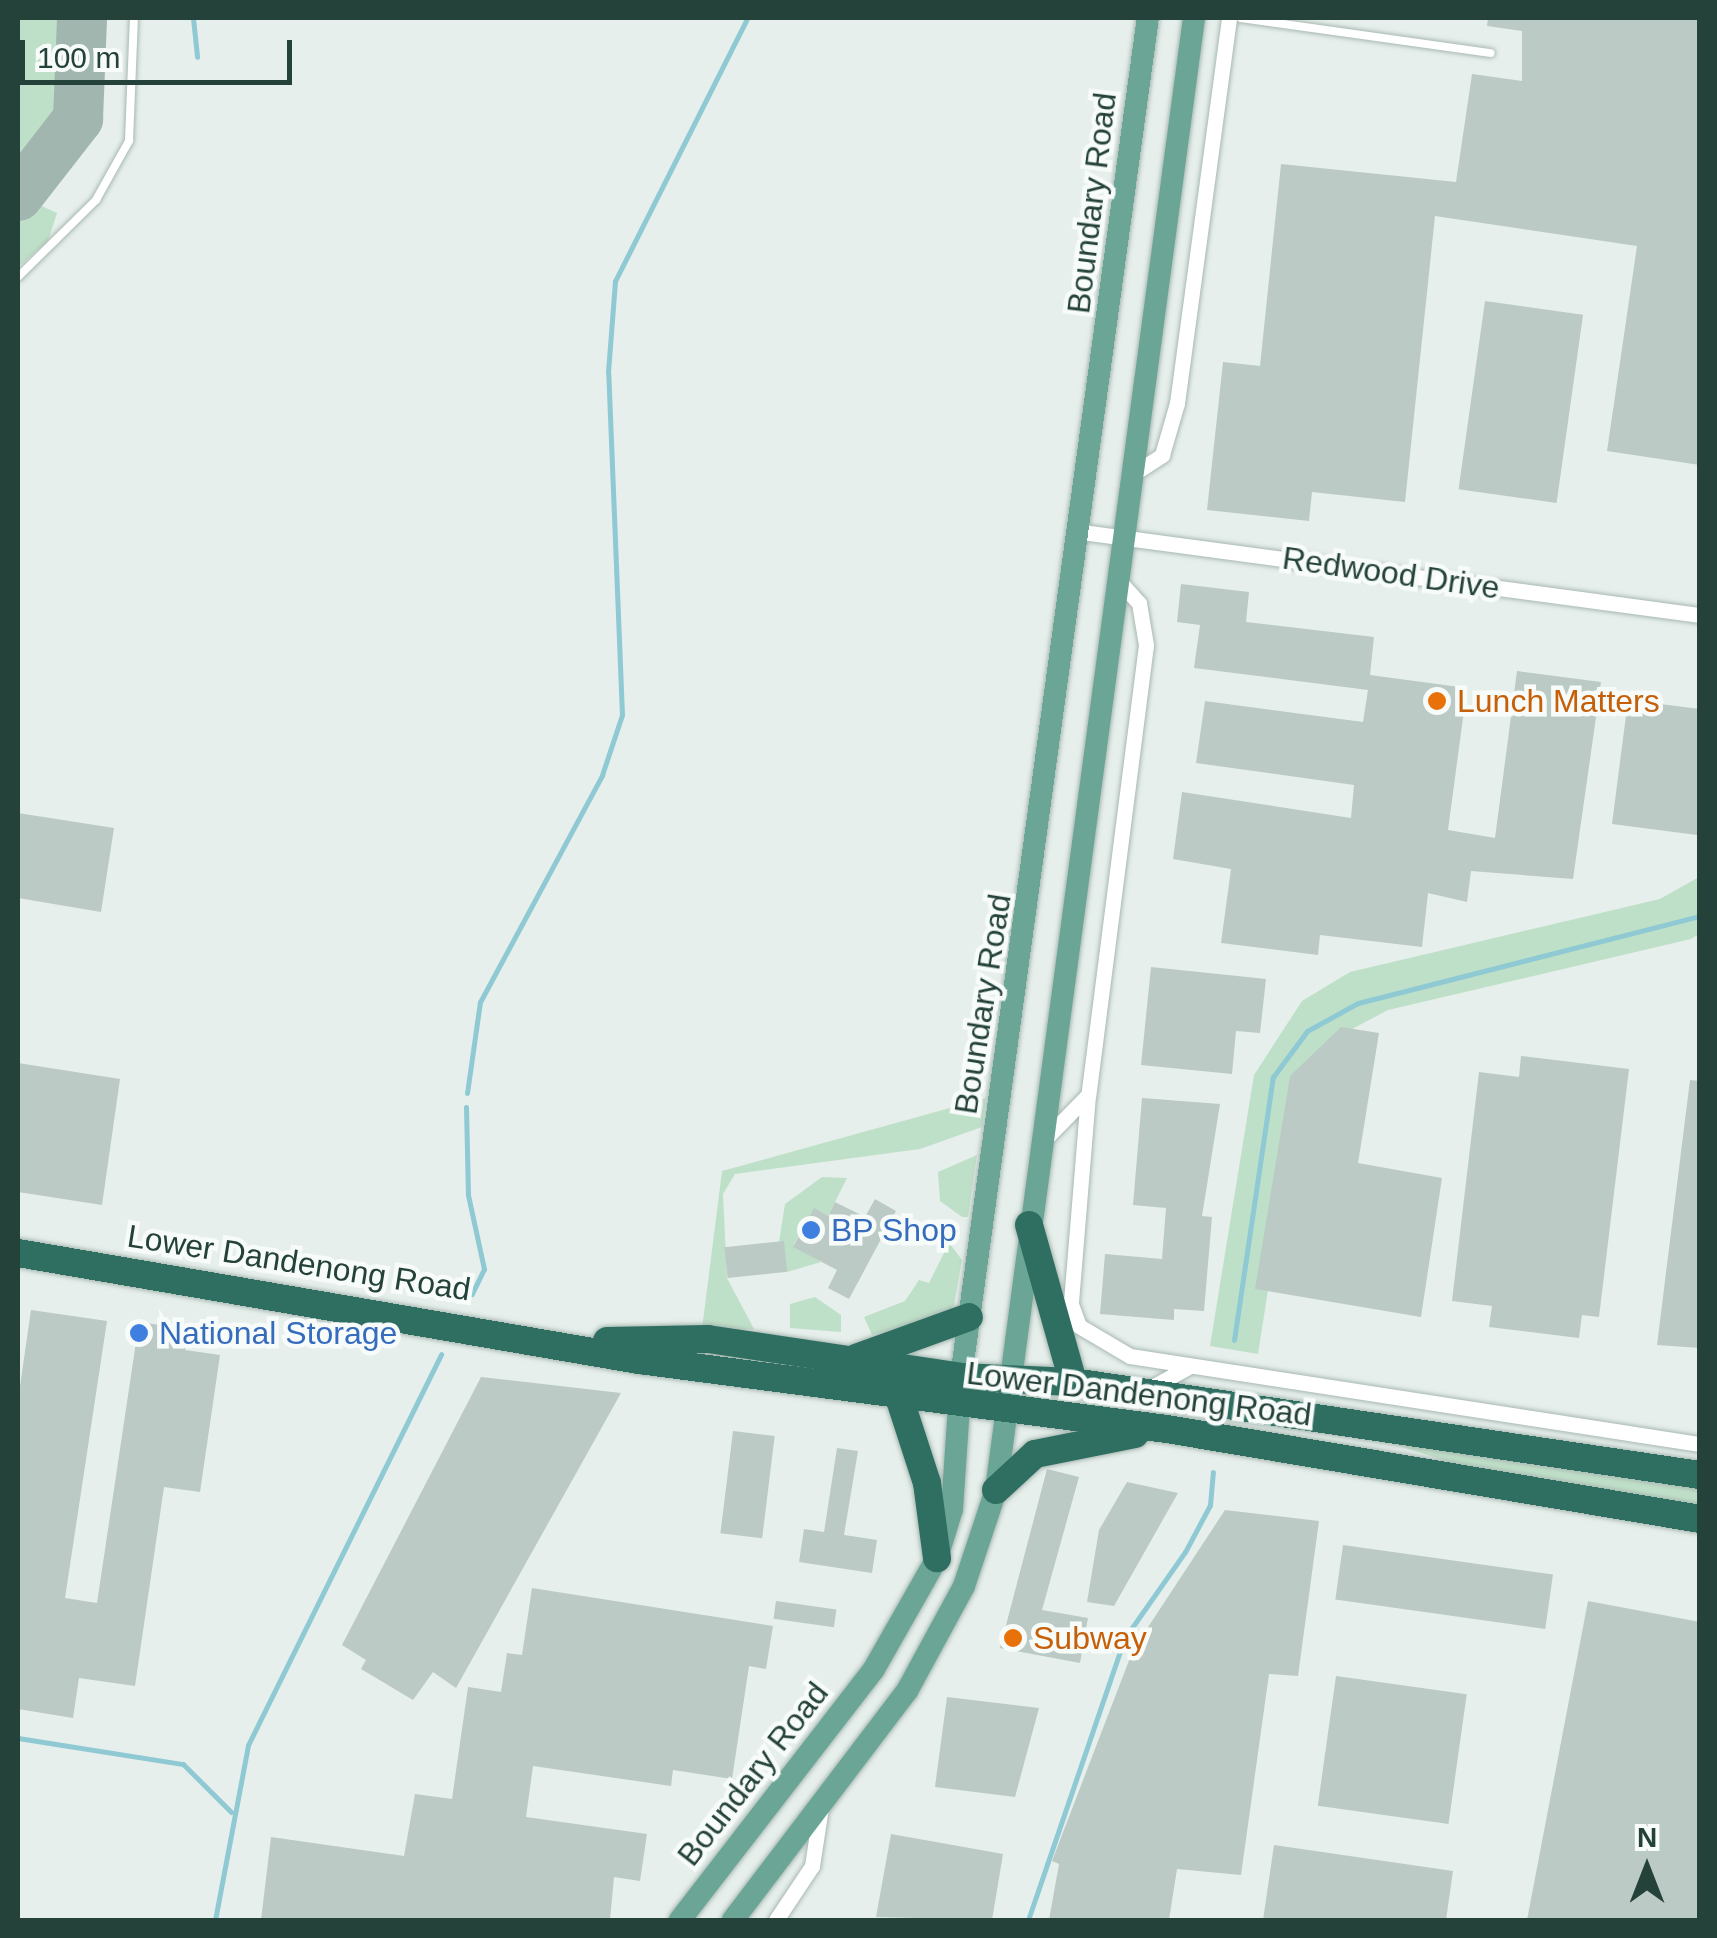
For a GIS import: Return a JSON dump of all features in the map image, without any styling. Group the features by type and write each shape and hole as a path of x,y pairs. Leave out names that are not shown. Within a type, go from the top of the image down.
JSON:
{"highway":[{"path":"1029,1226 1072,1382"},
{"name":"Lower Dandenong Road","path":"18,1253 900,1400 961,1407 1007,1392 1072,1382 1700,1474"},
{"path":"850,1360 970,1317"},
{"name":"Lower Dandenong Road","path":"570,1342 708,1339 961,1377 1007,1392 1166,1428 1700,1519"},
{"path":"900,1400 927,1484 937,1558"},
{"path":"996,1490 1035,1454 1166,1428"}],"main road":[{"name":"Boundary Road","path":"680,1920 856,1694 937,1558 1082,532 1148,18"},
{"path":"733,1920 821,1807 940,1636 996,1490 1194,18"}],"street":[{"path":"1133,474 1162,455 1176,403 1229,18"},
{"name":"Redwood Drive","path":"1082,532 1700,615"},
{"path":"1043,1141 1088,1095 1146,645 1139,603 1119,581"},
{"name":"Lower Dandenong Road","path":"1088,1095 1071,1304 1094,1341 1190,1366 1700,1444"},
{"name":"Lower Dandenong Road","path":"1141,1392 1190,1366"},
{"path":"776,1920 812,1866 821,1807"}],"lane":[{"path":"18,277 96,200 128,141 134,18"},
{"path":"1240,18 1491,53"}],"green space":[{"path":"18,18 68,18 70,70 62,120 18,178"},
{"path":"33,202 57,213 48,241 18,267 18,212"},
{"path":"1699,877 1699,934 1691,939 1388,1010 1335,1038 1295,1117 1258,1354 1210,1346 1254,1075 1302,1001 1350,972 1660,899"},
{"path":"986,1098 982,1127 920,1149 735,1174 723,1194 727,1278 754,1329 702,1329 722,1171"},
{"path":"977,1155 968,1217 962,1217 940,1201 938,1172"},
{"path":"822,1177 847,1178 828,1216 814,1209 794,1244 821,1262 787,1272 779,1242 785,1204"},
{"path":"942,1233 962,1260 954,1305 947,1315 872,1335 864,1317 905,1301 919,1280 929,1283 948,1245"},
{"path":"815,1297 841,1315 841,1332 790,1328 790,1304"},
{"path":"1387,1442 1699,1481 1699,1509 1474,1470"}],"building":[{"path":"1488,18 1700,18 1700,465 1607,451 1637,246 1435,216 1405,502 1312,492 1309,521 1207,510 1223,362 1260,366 1281,164 1456,182 1472,74 1522,81 1522,31 1487,26"},
{"path":"1485,301 1583,315 1557,503 1459,489"},
{"path":"1181,584 1249,592 1246,622 1374,637 1370,675 1467,688 1448,830 1495,838 1517,671 1601,682 1573,879 1471,871 1467,902 1428,893 1422,947 1320,935 1318,955 1221,943 1231,869 1173,859 1182,792 1351,818 1354,785 1196,763 1205,701 1363,722 1368,690 1194,668 1200,625 1177,622"},
{"path":"1628,700 1700,709 1697,835 1612,824"},
{"path":"18,813 114,828 101,912 18,898"},
{"path":"1151,967 1266,979 1260,1033 1236,1031 1232,1074 1141,1065"},
{"path":"1341,1027 1379,1033 1358,1163 1442,1178 1421,1317 1255,1289 1290,1076"},
{"path":"1521,1056 1629,1069 1599,1317 1582,1315 1579,1338 1489,1327 1492,1306 1452,1301 1479,1072 1519,1077"},
{"path":"18,1063 120,1079 102,1205 18,1192"},
{"path":"1690,1080 1700,1081 1700,1348 1657,1345"},
{"path":"1142,1098 1220,1104 1202,1216 1212,1217 1204,1311 1174,1309 1174,1320 1100,1314 1105,1254 1162,1259 1166,1208 1133,1205"},
{"path":"875,1199 896,1211 849,1299 828,1288 837,1270 793,1247 814,1208 828,1216 835,1202 865,1217"},
{"path":"784,1241 787,1272 728,1278 724,1247"},
{"path":"31,1310 107,1321 65,1598 97,1603 139,1322 188,1329 185,1350 220,1355 200,1492 164,1487 135,1686 79,1678 73,1718 18,1709 18,1400"},
{"path":"481,1377 621,1393 456,1688 433,1672 413,1700 361,1669 366,1660 342,1645"},
{"path":"733,1431 775,1436 762,1538 720,1533"},
{"path":"837,1448 858,1451 844,1535 877,1540 872,1573 799,1562 804,1529 824,1532"},
{"path":"1047,1469 1079,1477 1042,1610 1088,1618 1080,1663 1000,1648"},
{"path":"1127,1482 1178,1493 1114,1606 1087,1602 1099,1530"},
{"path":"1225,1510 1319,1521 1298,1676 1269,1674 1241,1875 1177,1869 1169,1920 1049,1920 1059,1864 1052,1861 1133,1650"},
{"path":"1343,1545 1553,1575 1545,1629 1335,1599"},
{"path":"532,1588 773,1626 766,1669 749,1666 732,1779 673,1770 671,1786 533,1766 526,1817 647,1834 640,1881 614,1877 610,1920 261,1920 271,1837 404,1856 415,1794 452,1799 468,1687 501,1692 507,1653 522,1655"},
{"path":"776,1601 836,1609 834,1627 773,1619"},
{"path":"1588,1601 1700,1622 1700,1920 1527,1920"},
{"path":"1336,1676 1467,1694 1448,1824 1318,1806"},
{"path":"947,1697 1039,1708 1015,1797 935,1787"},
{"path":"891,1834 1003,1854 992,1920 876,1917"},
{"path":"1274,1845 1453,1871 1446,1920 1263,1920"}],"waterway":[{"path":"193,18 197,57"},
{"path":"467,1093 480,1002 602,775 622,715 608,372 615,281 747,18"},
{"path":"1234,1340 1273,1077 1307,1031 1358,1003 1700,916"},
{"path":"466,1107 468,1195 484,1269 472,1294"},
{"path":"215,1920 248,1745 441,1354"},
{"path":"1028,1920 1124,1639 1185,1552 1210,1505 1213,1472"},
{"path":"18,1738 183,1764 231,1812"}],"taxiway":[{"path":"18,196 78,119 82,18"}],"place":[{"name":"Lunch Matters","path":"1437,701"},
{"name":"BP Shop","path":"811,1230"},
{"name":"National Storage","path":"139,1333"},
{"name":"Subway","path":"1013,1638"}]}
